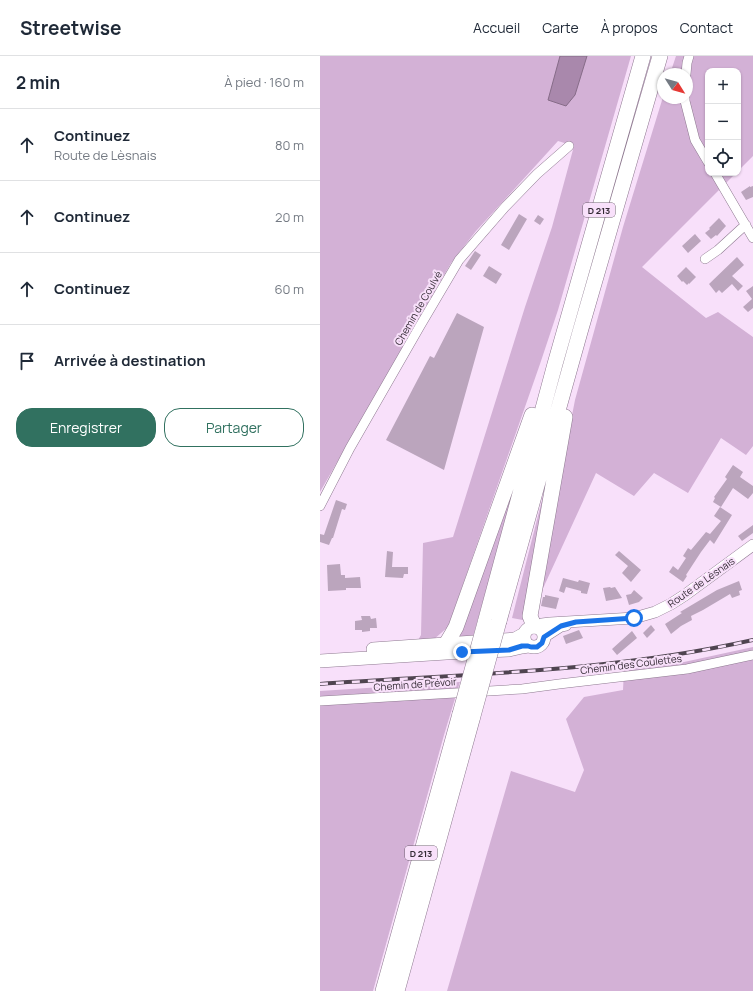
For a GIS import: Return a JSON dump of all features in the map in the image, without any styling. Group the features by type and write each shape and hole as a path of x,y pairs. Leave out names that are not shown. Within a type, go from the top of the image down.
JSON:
{"highway":[{"name":"D 213","path":"492,622 556,364 643,56"},
{"name":"D 213","path":"383,991 585,314 660,56"},
{"path":"533,634 530,616 534,591 566,412 586,334 585,314"},
{"path":"446,644 456,627 546,379 550,370 556,364"},
{"name":"D 213","path":"397,991 466,715"}],"main road":[{"path":"320,653 515,639 533,634"},
{"path":"320,661 509,650 522,646 533,634"}],"street":[{"path":"687,68 689,56"},
{"path":"686,104 696,140 705,156"},
{"name":"Chemin de Coulvé","path":"320,506 350,448 459,260 532,179 569,146"},
{"path":"717,176 753,238"},
{"path":"705,259 746,226"},
{"name":"Route de Lèsnais","path":"533,634 576,622 634,618 655,612 685,596 753,545"},
{"name":"Chemin des Coulettes","path":"512,690 687,669 753,655"},
{"name":"Chemin de Prévoir","path":"320,701 456,692 512,690"}],"shaded area":[{"path":"320,56 631,56 558,310 540,364 448,627 433,640 417,642 421,635 423,543 453,537 525,307 552,227 574,146 558,141 476,231 451,263 320,492"},
{"path":"560,56 587,56 575,95 566,106 548,100"},
{"path":"676,56 753,56 753,156 741,168 741,68 705,68 705,176 733,176 642,267 706,318 718,312 753,337 753,446 746,455 721,438 688,493 654,473 634,496 596,473 528,621 512,618 543,496 565,451 575,400 623,227 661,104 693,104 693,68 672,68"},
{"path":"523,460 472,640 463,640 457,635"},
{"path":"753,647 753,991 447,991 511,771 575,792 584,770 566,719 584,697 623,690 624,670 684,662"},
{"path":"460,682 373,991 320,991 320,691"}],"building":[{"path":"750,186 753,186 753,197 746,200 741,192"},
{"path":"519,214 527,219 509,250 501,245"},
{"path":"538,215 544,219 540,225 534,221"},
{"path":"719,218 726,226 717,236 716,235 711,239 705,233"},
{"path":"695,234 701,241 688,253 682,246"},
{"path":"475,251 481,255 471,270 465,266"},
{"path":"737,257 744,265 732,276 743,286 738,291 732,284 722,293 719,290 716,293 709,284"},
{"path":"489,266 502,274 496,284 483,276"},
{"path":"686,267 696,277 687,285 677,276"},
{"path":"753,286 753,308 748,312 743,307 752,299 746,291"},
{"path":"457,313 484,327 444,470 386,440 430,356 434,358"},
{"path":"733,465 743,472 740,477 753,486 753,493 748,499 733,488 721,507 713,502 714,497 727,479 725,477"},
{"path":"336,500 347,504 345,510 342,509 333,538 329,545 320,542 320,534 324,535"},
{"path":"720,507 732,515 714,544 710,540 701,552 683,582 669,572 673,566 678,570 686,558 683,556 688,548 691,550 706,532 710,534 721,521 714,516"},
{"path":"753,525 753,533 742,541 738,536"},
{"path":"387,551 393,552 392,567 408,567 408,574 404,574 403,578 385,577"},
{"path":"619,551 641,570 631,582 622,573 628,566 615,555"},
{"path":"340,564 341,575 345,575 345,578 360,577 361,588 346,588 346,590 328,591 327,565"},
{"path":"563,578 578,582 579,580 590,583 587,594 566,587 564,593 559,591"},
{"path":"739,581 742,590 739,591 740,595 732,598 730,594 691,616 692,620 671,634 665,624 682,613 680,612 717,590"},
{"path":"615,587 622,598 606,601 603,588"},
{"path":"634,590 643,598 639,602 629,605 626,595 631,594"},
{"path":"545,595 559,598 556,609 541,606"},
{"path":"361,616 370,616 371,619 376,618 377,628 370,628 370,631 362,632 362,630 355,630 355,621 362,620"},
{"path":"651,625 655,630 647,638 643,633"},
{"path":"579,630 583,638 566,644 563,636"},
{"path":"632,631 637,638 617,655 612,649"}],"railway":[{"path":"320,684 483,674 592,665 700,651 753,640"}],"route":[{"path":"462,652 509,650 522,646 537,647 542,643 544,637 561,626 576,622 634,618"}]}
